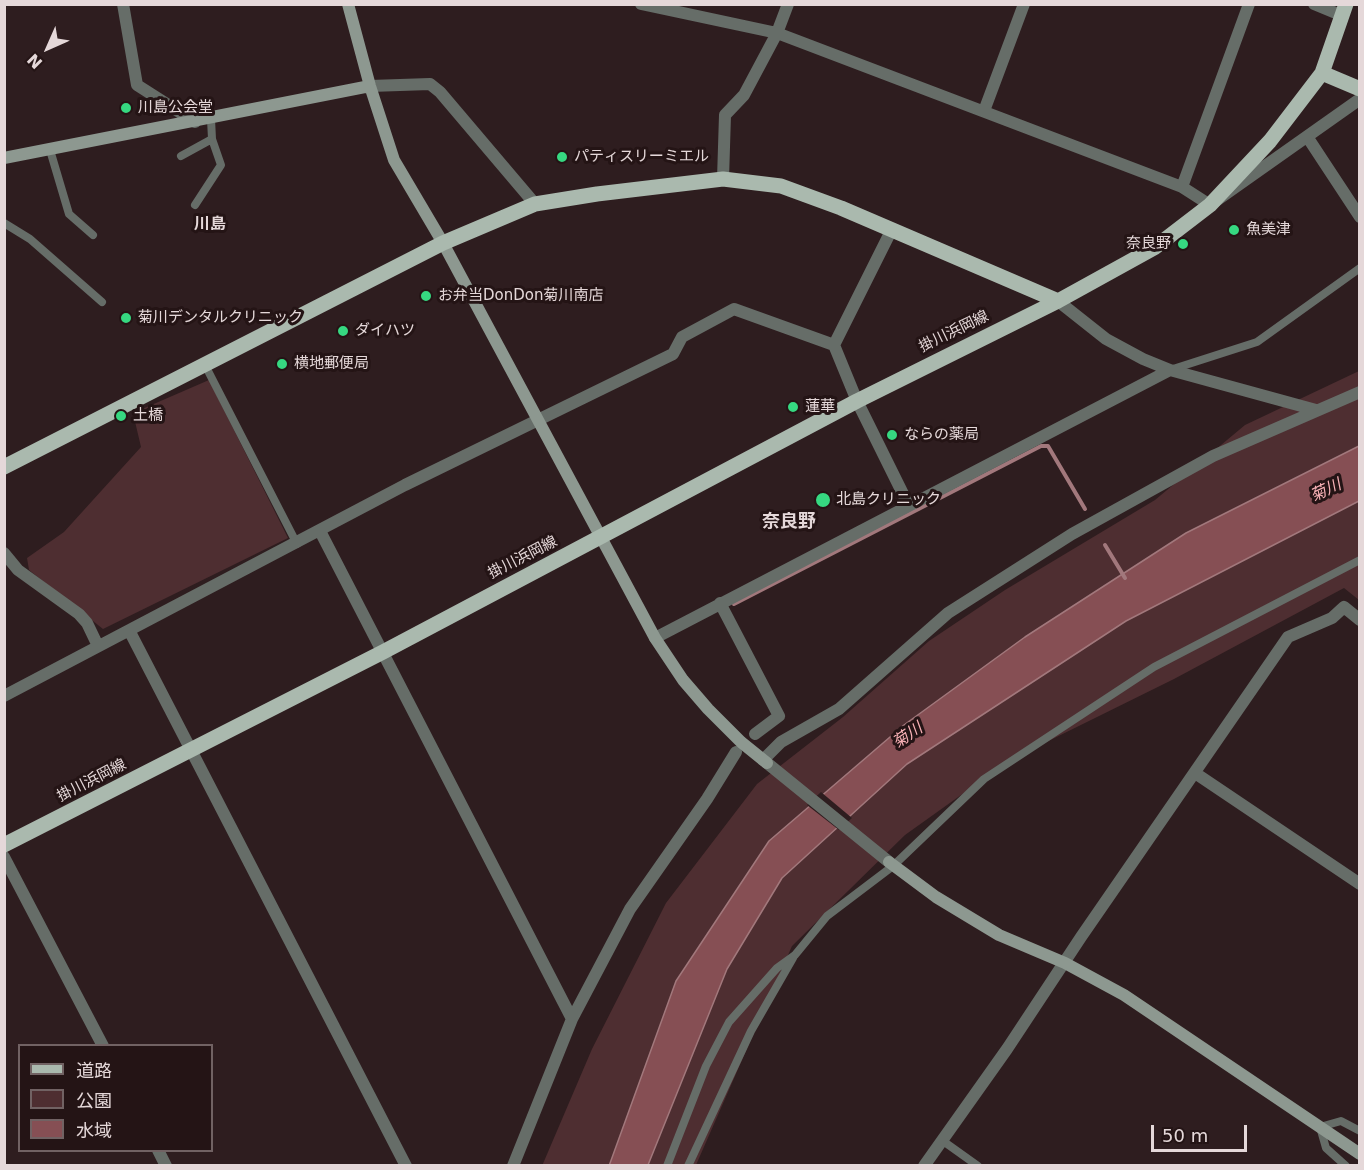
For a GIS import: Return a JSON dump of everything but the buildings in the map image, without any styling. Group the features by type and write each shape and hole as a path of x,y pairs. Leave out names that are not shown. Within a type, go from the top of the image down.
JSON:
{"main road":[{"name":"掛川浜岡線","path":"4,845 383,652 857,401 1058,301 1154,248 1210,205 1270,141 1322,73 1345,10"},
{"path":"1322,73 1359,89"},
{"path":"4,467 443,243 535,204 597,194 723,179 781,186 840,208 1058,301"}],"street":[{"path":"123,4 137,85 195,122"},
{"path":"348,4 370,86 394,160 443,243 655,638 683,680 708,709 765,761 891,864 936,897 999,935 1065,963 1151,1012 1359,1154"},
{"path":"640,4 777,33 1182,187 1210,205 1308,138 1359,99"},
{"path":"723,179 725,115 744,95 777,33 788,4"},
{"path":"984,111 1024,4"},
{"path":"1182,187 1249,4"},
{"path":"1314,4 1345,10"},
{"path":"4,158 370,86 401,83 429,84 441,92 535,204"},
{"path":"1308,138 1359,217"},
{"path":"834,345 891,231"},
{"path":"1058,301 1106,339 1170,370 1316,410"},
{"path":"4,696 537,418 673,354 682,337 734,309 834,345 857,401 908,504"},
{"path":"655,638 908,504 1170,370"},
{"path":"765,761 781,742 839,709 948,613 1062,540 1214,456 1359,392"},
{"path":"321,531 572,1019"},
{"path":"4,553 18,570 79,614 87,623 98,646"},
{"path":"720,603 779,716 755,734"},
{"path":"924,1166 1288,637 1332,618 1344,607 1359,620"},
{"path":"130,632 406,1166"},
{"path":"513,1166 572,1019 630,909 707,799 736,752"},
{"path":"1195,773 1359,884"},
{"path":"4,857 102,1044"},
{"path":"159,1152 166,1166"}],"lane":[{"path":"195,205 221,165 212,139 211,119"},
{"path":"181,156 212,139"},
{"path":"50,150 69,214 93,235"},
{"path":"4,223 30,239 102,302"},
{"path":"1170,370 1257,342 1359,268"},
{"path":"205,365 297,544"},
{"path":"688,1166 751,1031 795,955 828,916 891,864 984,779 1134,680 1359,560"},
{"path":"667,1166 706,1066 729,1022 777,968 795,955"},
{"path":"1346,1166 1326,1148 1320,1127 1341,1121 1359,1131"},
{"path":"943,1141 978,1166"}],"green space":[{"path":"1359,371 1359,600 1344,588 1174,679 1010,760 905,835 792,946 696,1165 542,1166 592,1049 666,903 757,784 843,717 929,641 1005,590 1155,500 1245,425"},
{"path":"209,380 288,538 103,629 29,570 27,558 64,532 141,447 133,413"}],"water":[{"name":"菊川","path":"1359,446 1359,501 1126,621 907,764 782,878 727,969 648,1165 609,1166 676,981 769,841 904,725 1025,637 1186,533"}],"pier":[{"path":"821,792 852,818 839,830 807,805"}],"waterway":[{"path":"734,604 1041,446 1048,446 1085,509"},
{"path":"1105,545 1125,578"}],"place":[{"name":"川島公会堂","path":"126,108"},
{"name":"パティスリーミエル","path":"562,157"},
{"name":"魚美津","path":"1234,230"},
{"name":"奈良野","path":"1183,244"},
{"name":"お弁当DonDon菊川南店","path":"426,296"},
{"name":"菊川デンタルクリニック","path":"126,318"},
{"name":"ダイハツ","path":"343,331"},
{"name":"横地郵便局","path":"282,364"},
{"name":"蓮華","path":"793,407"},
{"name":"土橋","path":"121,416"},
{"name":"ならの薬局","path":"892,435"},
{"name":"北島クリニック","path":"823,500"}],"district":[{"name":"川島","path":"210,225"},
{"name":"奈良野","path":"789,522"}]}
